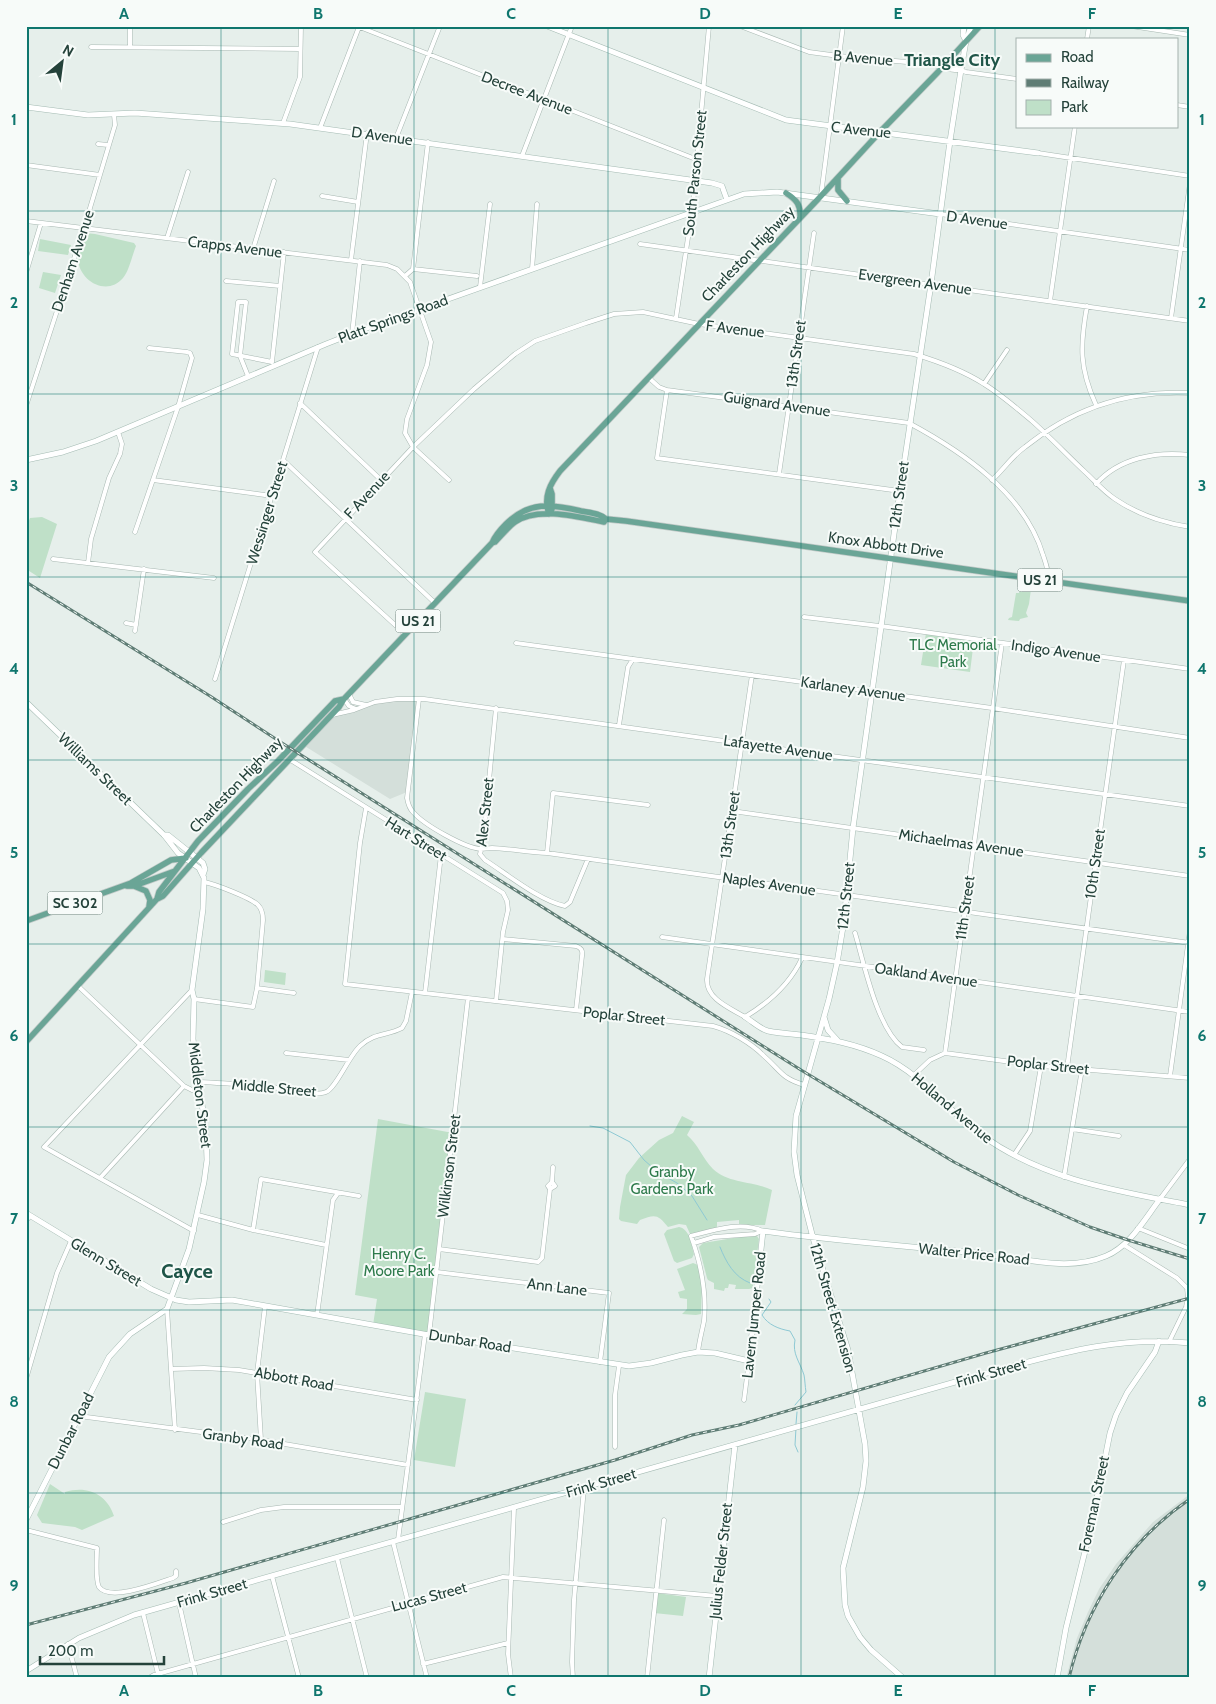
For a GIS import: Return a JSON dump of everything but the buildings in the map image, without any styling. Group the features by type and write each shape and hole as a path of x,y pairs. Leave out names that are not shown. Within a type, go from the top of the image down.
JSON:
{"main road":[{"name":"Charleston Highway","path":"549,506 552,494 549,486 560,471 820,198 980,26"},
{"path":"838,178 838,190 847,201"},
{"path":"786,193 795,199 800,207 800,218"},
{"name":"Charleston Highway","path":"492,543 494,537 517,514 534,506 569,508 600,514 606,519"},
{"path":"549,506 549,514"},
{"name":"Charleston Highway","path":"26,1042 158,898 162,896 339,707 346,696 514,522 531,515 549,514 580,518"},
{"name":"Knox Abbott Drive","path":"580,518 604,522 606,519 676,528 1190,600"},
{"name":"Charleston Highway","path":"158,898 158,892 186,854 335,700 346,696"},
{"name":"SC 302","path":"26,920 125,885 186,854"},
{"name":"SC 302","path":"125,885 134,886 176,870 195,860"},
{"path":"134,886 146,891 150,900 149,908"}],"street":[{"path":"130,26 130,47"},
{"path":"283,123 299,81 301,26"},
{"path":"396,138 440,26"},
{"name":"C Avenue","path":"547,26 786,120 879,133 898,133 950,140 1190,176"},
{"path":"522,156 572,26"},
{"name":"South Parson Street","path":"676,318 696,180 709,26"},
{"name":"B Avenue","path":"740,26 804,50 839,56 948,66 961,70"},
{"path":"820,198 843,26"},
{"name":"12th Street","path":"964,26 962,35 966,41"},
{"name":"12th Street","path":"818,1038 837,962 847,896 853,828 909,423 931,284 950,140 966,41 971,26"},
{"path":"1131,26 1190,35"},
{"path":"320,128 358,27"},
{"name":"Decree Avenue","path":"358,27 698,160"},
{"path":"91,47 300,49"},
{"path":"961,70 1016,79"},
{"name":"D Avenue","path":"26,107 88,115 134,113 283,123 367,133 696,180 722,186 727,200"},
{"name":"Denham Avenue","path":"26,406 84,228 115,125 114,115"},
{"path":"1050,301 1075,128"},
{"path":"351,260 367,133"},
{"path":"428,142 413,268 405,276 414,292 430,336 431,349 428,365 406,424 405,434 413,447 449,480"},
{"path":"98,144 108,145"},
{"path":"26,165 100,175"},
{"path":"167,238 188,172"},
{"path":"252,249 274,181"},
{"path":"1171,318 1190,183"},
{"name":"D Avenue","path":"765,192 847,201 1190,250"},
{"name":"Platt Springs Road","path":"26,460 69,450 118,432 272,364 419,309 744,194 765,192"},
{"path":"322,196 358,202"},
{"path":"480,287 490,204"},
{"path":"532,269 537,204"},
{"name":"Crapps Avenue","path":"26,221 360,261 392,267 405,276"},
{"path":"26,273 41,223"},
{"name":"13th Street","path":"779,474 814,233"},
{"name":"Evergreen Avenue","path":"640,244 1190,321"},
{"path":"248,376 240,356 246,302 238,302 232,354 240,356 272,364 284,252"},
{"path":"352,334 360,261"},
{"path":"413,268 477,276"},
{"path":"226,281 280,286"},
{"path":"1087,306 1081,339 1081,359 1096,405"},
{"name":"F Avenue","path":"406,634 315,552 413,447 521,350 535,342 586,323 624,312 644,312 699,324 799,337 920,356 937,361 984,384 1045,432 1096,484 1114,499 1139,512 1168,523 1190,527"},
{"name":"Wessinger Street","path":"215,679 318,347"},
{"path":"135,532 178,407 192,358 190,353 149,348"},
{"path":"984,384 1007,350"},
{"name":"Guignard Avenue","path":"649,378 659,387 667,390 909,423"},
{"path":"667,390 657,458 900,491"},
{"path":"992,480 1018,452 1066,418 1096,405 1138,396 1190,393"},
{"path":"300,403 381,480"},
{"path":"909,423 951,447 992,480 1022,514 1035,534 1047,565 1048,581"},
{"path":"88,563 91,539 109,478 121,449 122,444 118,432"},
{"path":"1096,484 1113,469 1130,460 1167,454 1190,455"},
{"path":"283,460 435,603"},
{"path":"153,480 272,496"},
{"path":"59,560 60,553"},
{"path":"53,559 214,578"},
{"path":"135,631 144,569"},
{"path":"208,570 208,577"},
{"name":"Indigo Avenue","path":"804,617 1190,670"},
{"path":"126,623 136,625"},
{"name":"Karlaney Avenue","path":"516,643 992,708 1190,738"},
{"name":"11th Street","path":"945,1054 1002,643"},
{"path":"619,725 628,668 633,659"},
{"name":"10th Street","path":"1067,1068 1124,660"},
{"name":"13th Street","path":"745,1017 715,998 709,991 706,979 752,675"},
{"path":"346,696 352,702 366,705"},
{"path":"346,696 349,706 356,709"},
{"name":"Lafayette Avenue","path":"330,716 366,705 397,699 419,699 619,725 1190,806"},
{"name":"Naples Avenue","path":"419,699 407,798 409,806 417,816 459,842 481,849 490,848 547,853 1189,943"},
{"name":"Williams Street","path":"26,702 186,854"},
{"name":"Alex Street","path":"496,708 484,842 480,854 485,860 541,896 555,904 565,906 570,902 588,859"},
{"name":"Hart Street","path":"289,759 492,885 506,896 508,910 503,938"},
{"path":"547,853 553,793 648,805"},
{"name":"Poplar Street","path":"366,808 360,843 345,984 718,1027 755,1048 765,1056 781,1075 790,1081 804,1085"},
{"name":"Michaelmas Avenue","path":"732,811 1190,876"},
{"name":"Middleton Street","path":"175,1430 167,1309 194,1231 207,1160 206,1133 192,1031 194,999 192,990 202,918 203,875 205,869 203,863 186,854"},
{"path":"425,993 441,855"},
{"path":"194,999 254,1007 263,920 262,911 254,902 204,882"},
{"path":"1170,1076 1190,930"},
{"path":"855,933 874,1000 898,1044 906,1049 924,1050"},
{"name":"Oakland Avenue","path":"662,937 1190,1012"},
{"path":"496,1001 503,938 576,946 582,952 576,1010"},
{"path":"745,1017 787,984 802,958"},
{"path":"78,986 184,1086 192,1090 200,1090"},
{"path":"257,988 294,993"},
{"path":"192,990 44,1146 194,1231"},
{"name":"Middle Street","path":"200,1082 325,1092 332,1087 361,1045 372,1037 402,1028 406,1021 412,992"},
{"name":"Wilkinson Street","path":"395,1541 402,1507 416,1400 437,1272 468,998"},
{"name":"Holland Avenue","path":"745,1017 768,1031 839,1041 881,1055 914,1075 979,1133 1035,1166 1098,1187 1190,1205"},
{"path":"824,1017 828,1030 839,1041"},
{"name":"12th Street Extension","path":"818,1038 796,1116 794,1152 797,1175 813,1238 848,1350 866,1461 863,1486 843,1568 845,1605 848,1616 860,1637 871,1650 903,1678"},
{"path":"286,1053 349,1060"},
{"path":"914,1075 930,1060 945,1054"},
{"name":"Poplar Street","path":"945,1054 1041,1066 1190,1078"},
{"path":"1014,1155 1030,1131 1041,1066"},
{"path":"1064,1177 1082,1069"},
{"path":"100,1178 184,1086"},
{"path":"1072,1129 1119,1136"},
{"path":"1160,1200 1190,1159"},
{"path":"439,1249 538,1262 542,1258 550,1189 554,1186 552,1182 553,1167"},
{"path":"253,1230 261,1179 359,1196"},
{"path":"317,1315 333,1200 338,1192"},
{"name":"Walter Price Road","path":"764,1231 813,1238 994,1255 1065,1264 1093,1260 1124,1246 1160,1200"},
{"path":"26,1221 28,1214"},
{"name":"Glenn Street","path":"28,1214 151,1289 170,1298 189,1302"},
{"path":"198,1215 253,1230 326,1245"},
{"path":"698,1352 704,1321 704,1292 701,1266 691,1236 713,1229 756,1228 764,1231"},
{"path":"1138,1228 1190,1249"},
{"path":"694,1243 714,1236 755,1234 764,1231"},
{"name":"Lavern Jumper Road","path":"744,1400 764,1231"},
{"path":"26,1379 57,1273 71,1241"},
{"path":"1124,1246 1177,1278 1187,1288 1188,1298 1186,1307 1169,1342"},
{"name":"Ann Lane","path":"437,1272 609,1293 600,1362"},
{"name":"Dunbar Road","path":"189,1302 223,1300 265,1306 619,1366 651,1363 682,1354 698,1352 715,1353 749,1361"},
{"path":"261,1440 257,1373 265,1306"},
{"name":"Dunbar Road","path":"26,1520 104,1365 114,1350 140,1326 167,1309"},
{"name":"Frink Street","path":"26,1671 68,1644 96,1630 143,1613 858,1410 1069,1351 1115,1343 1158,1341 1190,1343"},
{"name":"Foreman Street","path":"1057,1678 1066,1628 1092,1524 1110,1433 1116,1415 1127,1393 1155,1352 1158,1341"},
{"path":"615,1447 615,1395 619,1366"},
{"name":"Abbott Road","path":"171,1369 204,1368 257,1373 416,1400"},
{"name":"Granby Road","path":"78,1416 261,1440 408,1465"},
{"name":"Julius Felder Street","path":"709,1678 735,1445"},
{"path":"573,1678 572,1652 575,1583 584,1488"},
{"path":"223,1522 262,1510 284,1507 402,1507"},
{"path":"511,1678 508,1643 514,1508"},
{"path":"647,1678 664,1520"},
{"path":"26,1530 96,1548 97,1581 100,1587 108,1592 126,1592 173,1578 176,1576 176,1571"},
{"path":"395,1541 426,1678"},
{"path":"337,1558 367,1678"},
{"path":"272,1576 299,1678"},
{"name":"Lucas Street","path":"149,1678 498,1577 717,1596"},
{"path":"179,1603 196,1678"},
{"path":"143,1613 158,1674"},
{"path":"423,1664 508,1643"},
{"path":"68,1644 76,1678"}],"shaded area":[{"path":"419,699 407,792 390,799 303,745 330,716 375,702"},
{"path":"1190,1494 1190,1678 1066,1678 1077,1638 1099,1589 1116,1564 1153,1522"}],"green space":[{"path":"86,233 134,243 136,246 127,271 117,284 102,286 95,284 83,274 78,259"},
{"path":"40,239 71,245 68,255 38,251"},
{"path":"43,272 61,275 55,293 39,288"},
{"path":"42,517 57,524 40,578 26,569 26,528 30,518"},
{"path":"1020,588 1031,589 1026,613 1028,617 1019,621 1008,620 1012,617 1016,593 1019,593"},
{"name":"TLC Memorial Park","path":"926,633 974,640 970,672 921,665"},
{"path":"265,970 286,973 285,985 264,982"},
{"name":"Granby Gardens Park","path":"682,1116 694,1122 687,1135 706,1161 719,1174 772,1190 765,1225 739,1225 739,1220 717,1222 717,1229 691,1236 686,1225 679,1224 668,1227 656,1216 640,1220 637,1224 619,1219 626,1175 639,1158 659,1140 673,1133"},
{"name":"Henry C. Moore Park","path":"378,1119 453,1133 429,1335 373,1325 377,1299 355,1295"},
{"path":"683,1228 688,1234 694,1254 692,1258 677,1263 674,1261 664,1234 667,1230"},
{"path":"752,1235 757,1236 759,1239 753,1288 735,1289 736,1285 729,1284 728,1288 725,1288 724,1291 714,1289 714,1283 707,1278 699,1247 703,1243"},
{"path":"693,1263 698,1265 702,1286 701,1314 682,1314 687,1309 687,1299 680,1298 678,1292 685,1290 677,1269"},
{"path":"425,1392 466,1399 455,1467 414,1460"},
{"path":"50,1484 65,1494 65,1492 73,1490 95,1493 111,1508 114,1516 82,1530 75,1527 42,1523 37,1515"},
{"path":"657,1593 686,1597 683,1616 654,1613"}],"waterway":[{"path":"590,1126 603,1128 630,1142 644,1160 692,1196 707,1220"},
{"path":"720,1247 735,1273 750,1283"},
{"path":"769,1299 771,1302 762,1315 774,1326 790,1331 795,1340 795,1354 804,1375 806,1392 795,1405"},
{"path":"796,1424 797,1412"},
{"path":"796,1428 795,1445 798,1452"}],"railway":[{"path":"26,582 210,696 801,1070 954,1162 1018,1195 1090,1227 1190,1259"},
{"path":"26,1625 186,1583 615,1460 692,1435 739,1425 986,1353 1190,1298"},
{"path":"1069,1678 1086,1626 1098,1601 1113,1577 1147,1535 1190,1499"}],"district":[{"name":"Triangle City","path":"952,60"},
{"name":"Cayce","path":"187,1271"}]}
